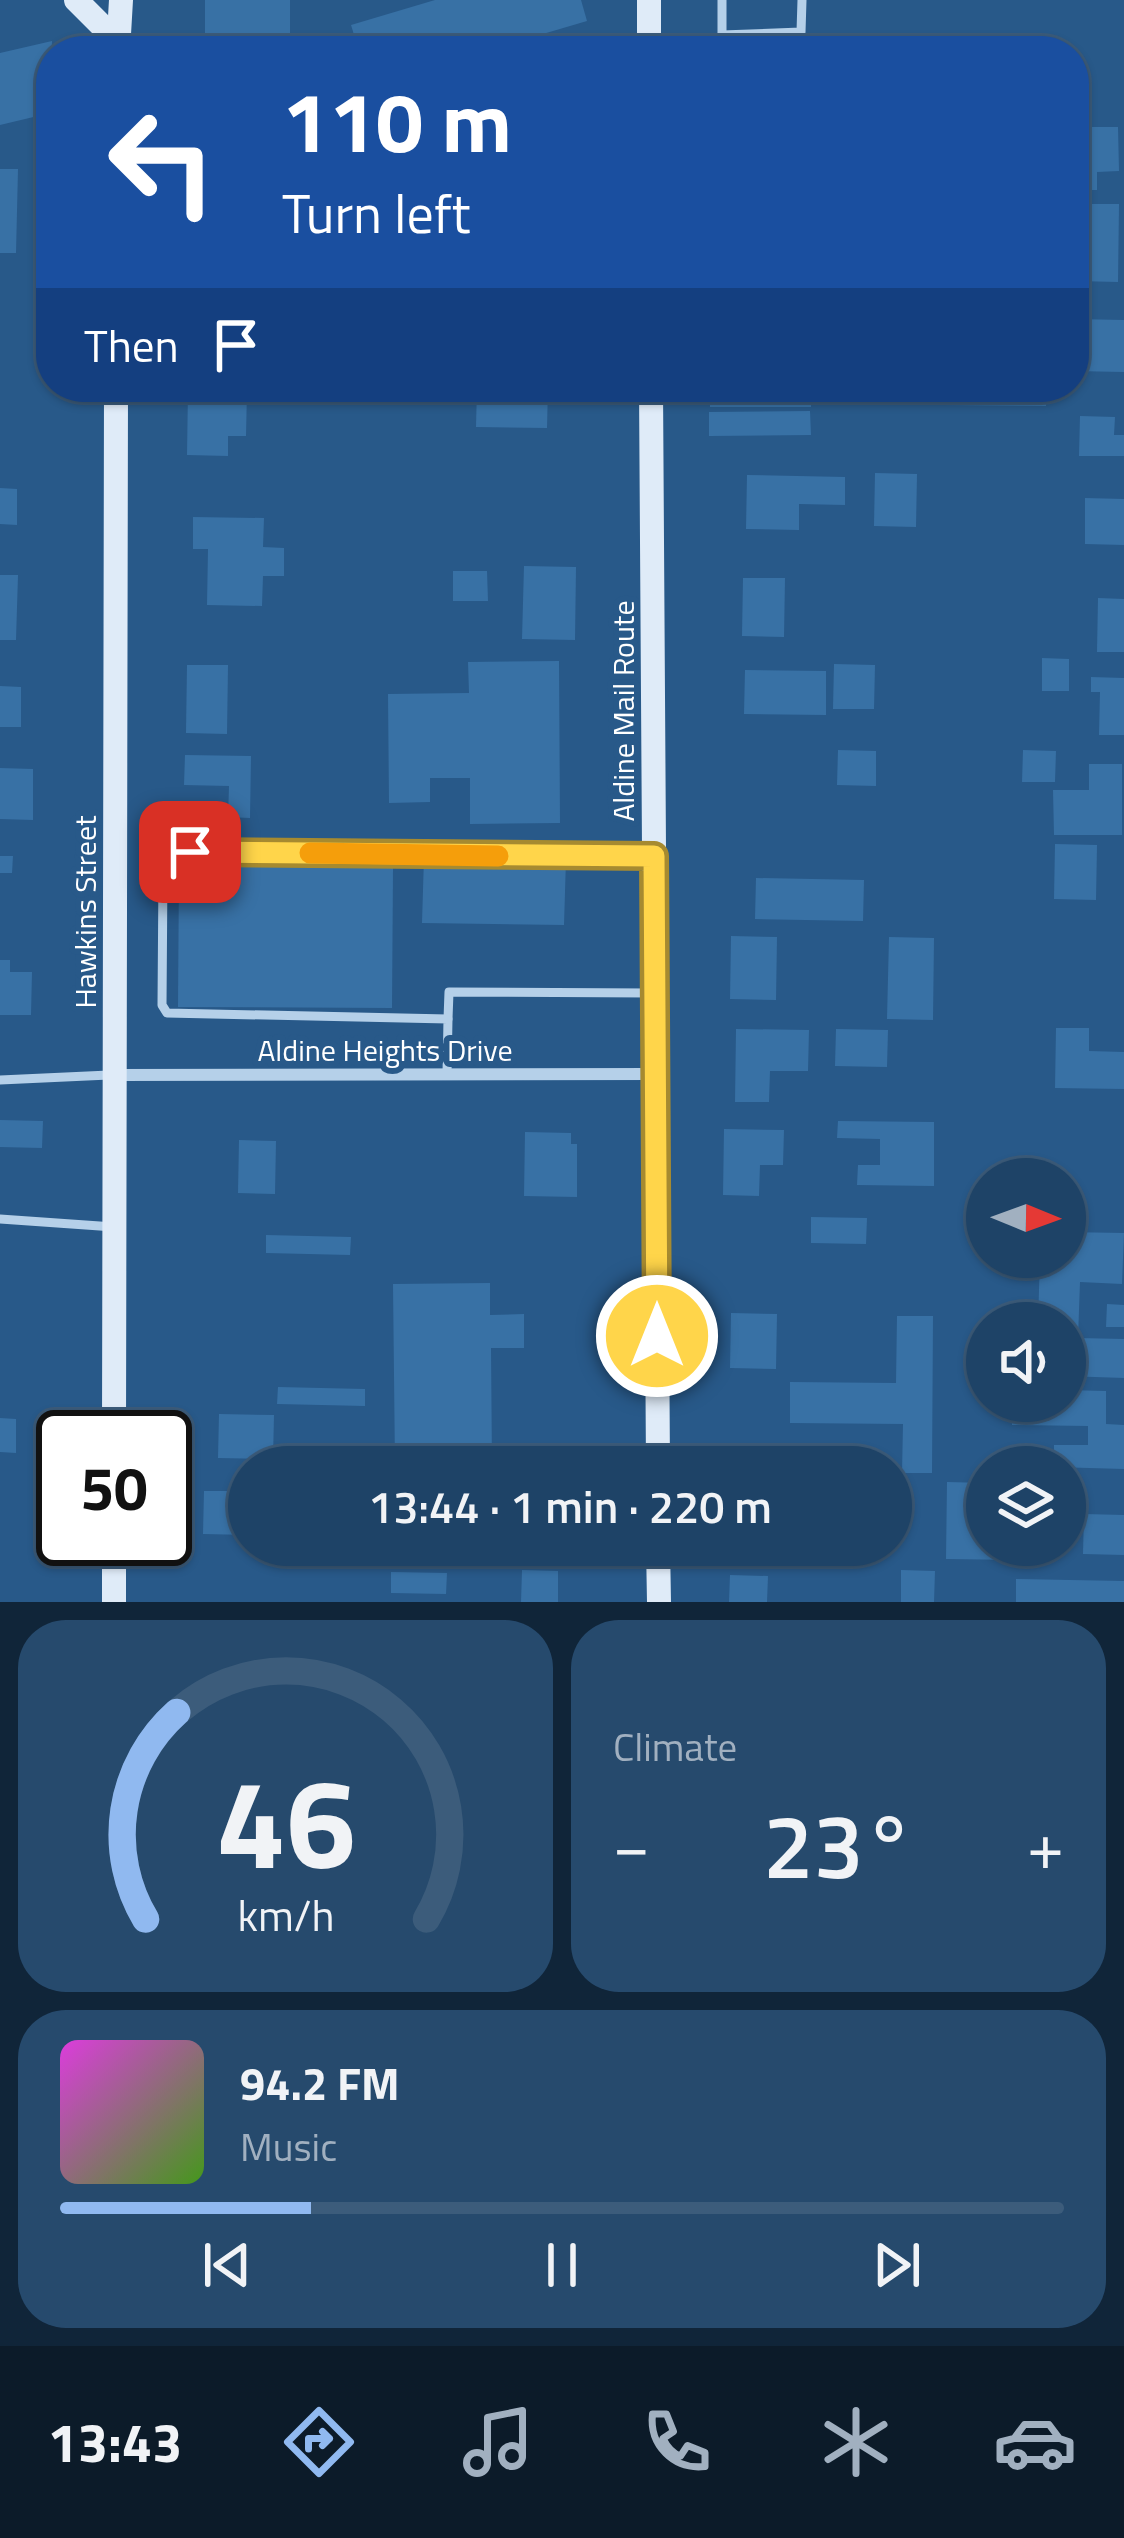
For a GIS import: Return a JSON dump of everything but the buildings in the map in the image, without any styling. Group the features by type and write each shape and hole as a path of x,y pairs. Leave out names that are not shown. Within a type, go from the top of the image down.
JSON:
{"main road":[{"path":"76,0 109,36"},
{"path":"118,36 121,0"},
{"path":"649,0 649,36"},
{"name":"Hawkins Street","path":"115,1410 116,402"},
{"name":"Aldine Mail Route","path":"651,402 658,1446"},
{"path":"115,1566 115,1602"},
{"path":"658,1566 659,1602"}],"street":[{"name":"Aldine Heights Drive","path":"115,1075 655,1074"}],"lane":[{"path":"722,0 722,35 801,32 802,0"},
{"path":"448,1019 167,1013 162,1005 163,871 169,860 190,852 654,856"},
{"path":"447,1073 449,992 655,993"},
{"path":"0,1080 115,1075"},
{"path":"0,1219 115,1228"}],"slow traffic":[{"path":"310,853 498,856"}],"route":[{"path":"190,852 654,856 657,1336"}]}
